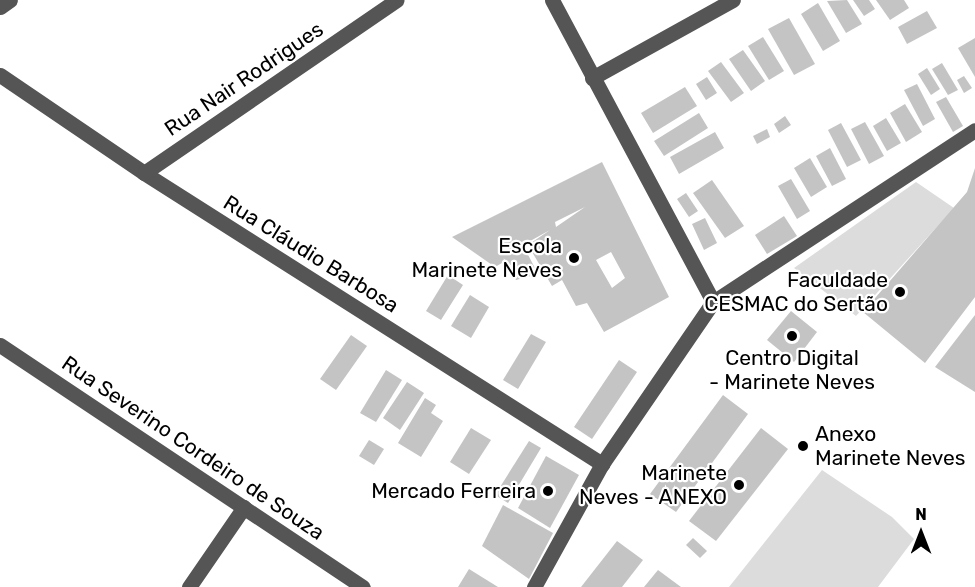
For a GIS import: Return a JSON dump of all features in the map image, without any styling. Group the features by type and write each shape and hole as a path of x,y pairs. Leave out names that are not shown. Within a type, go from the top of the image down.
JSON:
{"street":[{"path":"0,7 10,0"},
{"name":"Rua Nair Rodrigues","path":"144,173 397,0"},
{"path":"552,0 713,303"},
{"path":"592,78 733,0"},
{"name":"Rua Cláudio Barbosa","path":"0,75 144,173 602,464"},
{"path":"534,587 602,464 713,303 974,131"},
{"name":"Rua Severino Cordeiro de Souza","path":"0,345 363,587"},
{"path":"189,587 244,507"}],"shaded area":[{"path":"916,182 954,208 856,316 794,268"},
{"path":"822,470 892,517 914,539 878,587 729,587"}],"building":[{"path":"847,0 862,24 846,33 827,1"},
{"path":"853,0 869,0 875,9 864,16"},
{"path":"876,0 904,0 909,8 890,20"},
{"path":"818,3 840,41 823,51 801,14"},
{"path":"927,11 937,28 907,44 898,27"},
{"path":"789,18 815,64 794,75 768,29"},
{"path":"763,37 784,71 769,80 748,46"},
{"path":"975,38 975,77 958,48"},
{"path":"743,50 765,81 751,91 729,59"},
{"path":"721,62 744,93 731,102 708,71"},
{"path":"942,63 958,90 948,95 932,69"},
{"path":"927,68 940,89 931,95 918,74"},
{"path":"964,76 972,88 964,93 957,80"},
{"path":"707,77 717,93 706,100 696,84"},
{"path":"917,84 935,119 923,126 904,90"},
{"path":"685,87 697,106 653,133 641,113"},
{"path":"946,97 963,126 953,132 936,102"},
{"path":"905,104 922,132 906,142 890,113"},
{"path":"699,113 708,128 664,156 654,141"},
{"path":"785,116 791,125 779,133 774,124"},
{"path":"886,118 901,143 887,151 873,126"},
{"path":"865,122 884,156 869,164 851,129"},
{"path":"841,123 861,160 847,167 828,130"},
{"path":"767,129 770,137 757,144 753,136"},
{"path":"715,132 724,148 679,174 670,157"},
{"path":"830,148 846,179 832,186 816,156"},
{"path":"810,158 827,187 811,197 794,168"},
{"name":"Escola Marinete Neves","path":"602,162 669,297 604,332 587,303 576,306 562,280 552,286 528,245 550,230 523,245 538,274 516,280 502,263 495,267 452,237","holes":["585,207 556,227 555,222","611,252 625,278 612,288 596,260"]},
{"path":"975,168 975,297 925,363 863,312 967,192"},
{"path":"791,179 810,211 797,219 778,186"},
{"path":"712,180 744,226 725,238 693,193"},
{"path":"686,193 698,211 689,217 677,199"},
{"path":"784,216 797,236 767,254 755,235"},
{"path":"705,218 717,243 704,250 692,224"},
{"path":"448,275 463,285 441,320 426,311"},
{"path":"470,295 489,307 471,338 451,326"},
{"name":"Centro Digital - Marinete Neves","path":"791,311 817,332 794,362 767,340"},
{"path":"975,315 975,392 935,367"},
{"path":"531,334 546,342 518,389 503,380"},
{"path":"351,335 367,346 336,390 320,379"},
{"path":"619,360 637,372 592,439 574,427"},
{"path":"386,370 402,380 376,422 360,413"},
{"path":"407,382 424,393 400,430 383,418"},
{"name":"Marinete Neves - ANEXO","path":"723,395 748,414 676,512 650,494"},
{"path":"425,398 436,405 431,413 443,421 421,457 398,443"},
{"path":"471,428 491,440 469,474 450,462"},
{"name":"Marinete Neves - ANEXO","path":"761,428 788,449 716,541 689,521"},
{"path":"369,440 384,449 374,465 359,456"},
{"path":"529,441 541,448 508,503 495,495"},
{"name":"Mercado Ferreira","path":"546,456 579,475 550,528 518,508"},
{"path":"503,505 553,533 529,579 482,546"},
{"name":"Marinete Neves - ANEXO","path":"693,538 707,551 700,558 686,545"},
{"name":"Marinete Neves - ANEXO","path":"617,541 643,560 622,587 581,587"},
{"path":"469,569 498,587 458,587"},
{"name":"Marinete Neves - ANEXO","path":"658,570 681,587 644,587"}],"place":[{"name":"Escola Marinete Neves","path":"574,258"},
{"name":"Faculdade CESMAC do Sertão","path":"900,292"},
{"name":"Centro Digital - Marinete Neves","path":"792,336"},
{"name":"Anexo Marinete Neves","path":"803,446"},
{"name":"Marinete Neves - ANEXO","path":"739,485"},
{"name":"Mercado Ferreira","path":"548,491"}]}
